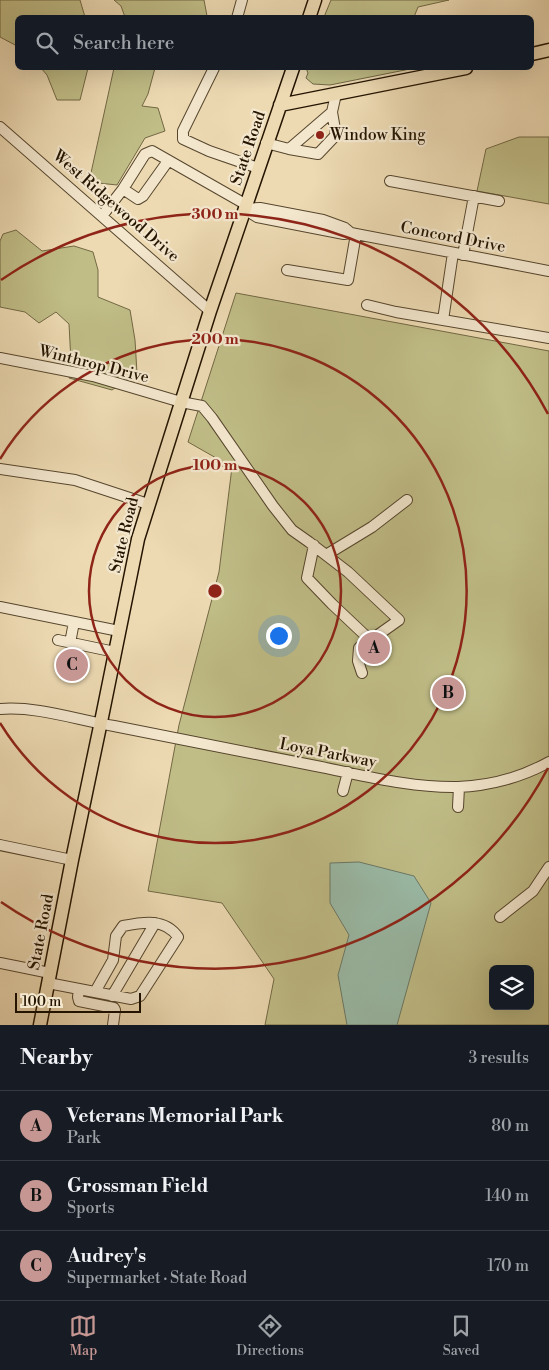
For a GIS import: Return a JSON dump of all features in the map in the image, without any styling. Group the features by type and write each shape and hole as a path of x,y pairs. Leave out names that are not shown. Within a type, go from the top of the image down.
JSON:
{"main road":[{"path":"310,15 315,0"},
{"path":"534,54 549,50"},
{"name":"State Road","path":"40,1025 135,552 148,504 210,311 292,70"},
{"path":"280,105 456,70"}],"street":[{"path":"238,15 242,0"},
{"path":"213,70 183,131 183,139 209,151 258,168"},
{"path":"266,143 318,154 336,135 332,112 336,94"},
{"path":"289,149 332,112"},
{"name":"West Ridgewood Drive","path":"0,127 210,311"},
{"name":"Concord Drive","path":"123,189 145,154 152,151 245,206 257,217 549,271"},
{"path":"102,216 123,189 138,199 144,196 168,161"},
{"path":"390,181 499,201"},
{"path":"442,320 474,196"},
{"path":"287,270 348,280 354,234"},
{"path":"367,305 396,312 549,338"},
{"name":"Winthrop Drive","path":"0,358 93,376 181,402 202,406 292,530 348,572 399,620 369,640"},
{"path":"0,469 75,480 148,504"},
{"path":"326,554 372,527 407,500"},
{"path":"314,545 307,578 369,640 359,648 358,661 362,673"},
{"path":"0,607 119,631"},
{"path":"70,643 74,622"},
{"path":"58,640 115,652"},
{"name":"Loya Parkway","path":"0,709 31,709 348,772 407,783 442,787 476,786 501,781 549,762"},
{"path":"343,791 348,772"},
{"path":"458,807 459,787"},
{"path":"0,845 72,860"},
{"path":"500,917 533,891 549,866"},
{"path":"0,963 79,989 131,999 140,996 178,937 174,931 155,923 140,922 123,926 116,936 113,960 95,992"},
{"path":"113,1025 113,996 155,923"},
{"path":"79,989 79,1001 114,1009"}],"shaded area":[{"path":"0,0 80,0 84,15 15,15 15,45 0,37"},
{"path":"114,0 204,0 207,15 124,15 121,6"},
{"path":"331,0 449,0 418,7 415,15 325,15"},
{"path":"43,70 88,70 80,100 57,100 47,75"},
{"path":"114,70 154,70 148,94 142,106 158,108 165,131 145,138 117,185 89,182"},
{"path":"307,70 405,70 330,85 313,84 306,78"},
{"path":"519,137 549,137 549,204 477,191 486,149"},
{"path":"16,230 42,251 74,246 93,252 98,270 98,297 130,310 135,340 137,373 112,390 69,378 71,362 69,324 56,312 39,323 25,312 0,307 0,241 3,234"},
{"path":"236,293 549,351 549,1025 265,1025 274,979 222,903 148,891 179,725 219,572 232,467 188,442"},
{"path":"359,862 414,876 431,903 397,1025 347,1025 338,975 349,935 330,903 330,863"}],"place":[{"name":"Window King","path":"320,135"},
{"name":"Veterans Memorial Park","path":"374,648"},
{"name":"Audrey's","path":"72,665"},
{"name":"Grossman Field","path":"448,693"}]}
